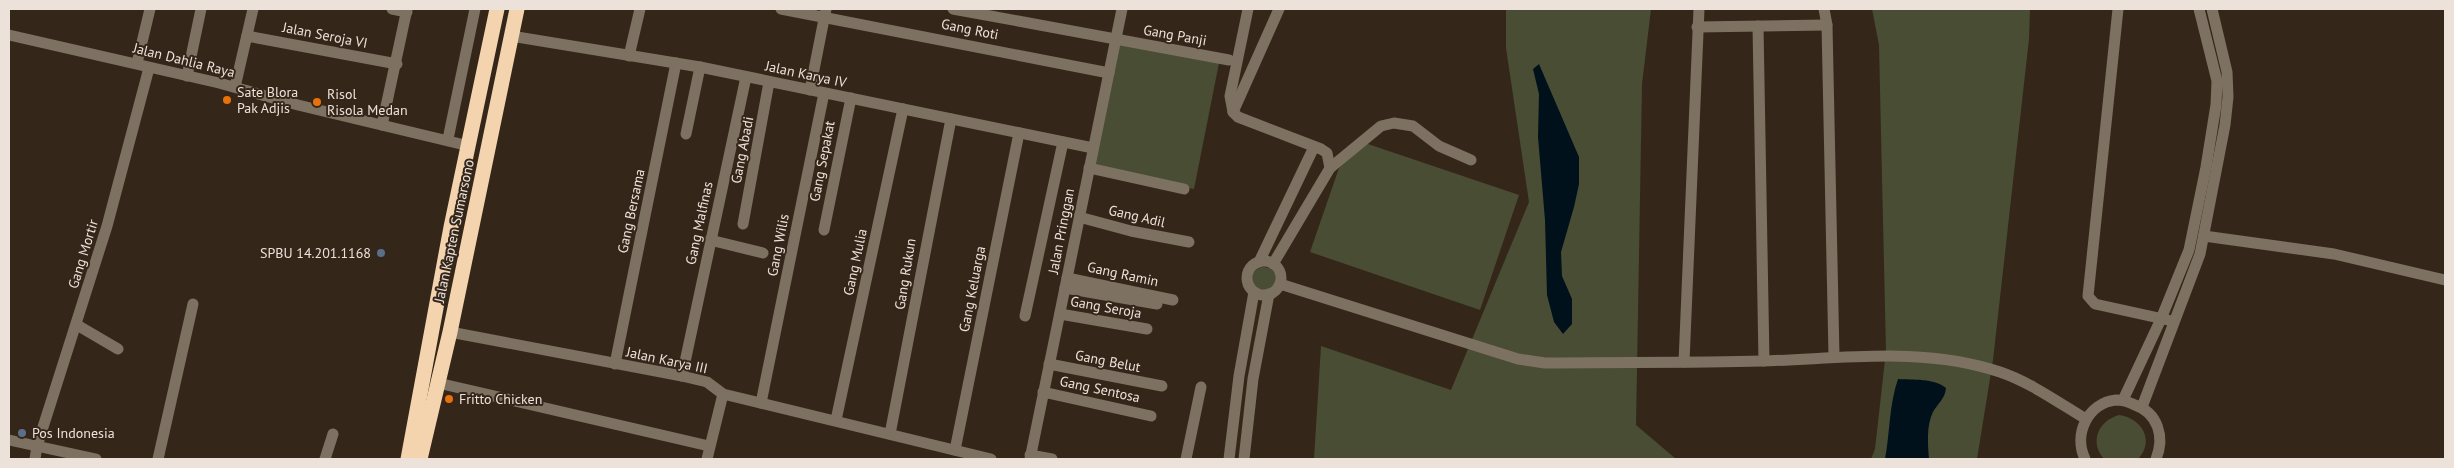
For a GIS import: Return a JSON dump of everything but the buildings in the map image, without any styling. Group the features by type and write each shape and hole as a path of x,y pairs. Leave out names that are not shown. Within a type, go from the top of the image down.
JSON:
{"highway":[{"name":"Jalan Kapten Sumarsono","path":"408,459 497,9"},
{"name":"Jalan Kapten Sumarsono","path":"420,459 450,332 517,9"}],"street":[{"path":"137,64 150,9"},
{"path":"187,76 201,9"},
{"path":"235,88 253,9"},
{"path":"382,125 397,64 407,10 392,9"},
{"path":"448,139 475,9"},
{"path":"629,56 640,9"},
{"name":"Gang Roti","path":"781,9 826,13 1109,73"},
{"name":"Gang Panji","path":"952,9 1229,60"},
{"name":"Jalan Pringgan","path":"1030,457 1122,9"},
{"path":"1233,112 1230,96 1248,9"},
{"path":"1233,112 1279,9"},
{"path":"1684,362 1698,9"},
{"path":"1824,9 1827,25 1834,356"},
{"path":"2118,9 2088,296 2096,304 2174,321"},
{"path":"2122,400 2161,318 2189,250 2216,105 2216,81 2199,9"},
{"path":"2142,407 2204,236 2228,97 2227,72 2212,9"},
{"path":"810,90 826,13"},
{"path":"1697,27 1827,25"},
{"path":"1758,26 1764,361"},
{"name":"Jalan Dahlia Raya","path":"9,35 187,76 382,125 448,139 469,146"},
{"name":"Jalan Seroja VI","path":"247,36 397,64"},
{"name":"Jalan Karya IV","path":"511,36 700,67 1094,148"},
{"name":"Gang Bersama","path":"615,364 676,64"},
{"path":"686,134 700,67"},
{"name":"Gang Mortir","path":"35,459 37,446 107,226 149,68"},
{"name":"Gang Malfinas","path":"682,376 746,77"},
{"name":"Gang Abadi","path":"743,224 770,82"},
{"name":"Gang Wilis","path":"761,403 824,93"},
{"name":"Gang Sepakat","path":"824,230 850,98"},
{"name":"Gang Mulia","path":"836,420 903,109"},
{"path":"1233,112 1327,153 1330,168"},
{"name":"Gang Rukun","path":"890,434 951,119"},
{"path":"1273,264 1330,168 1381,126 1394,123 1413,126 1440,146 1471,160"},
{"name":"Gang Keluarga","path":"955,450 1019,133"},
{"path":"1025,316 1063,142"},
{"path":"1229,459 1238,376 1254,292 1248,283 1248,273 1259,262 1314,147"},
{"path":"1089,168 1184,190"},
{"name":"Gang Adil","path":"1079,217 1131,231 1189,242"},
{"path":"2204,236 2334,254 2445,280"},
{"path":"710,240 763,253"},
{"path":"1244,459 1253,379 1269,294 1280,284 1280,273 1273,264 1259,262"},
{"path":"1066,283 1157,304"},
{"name":"Gang Ramin","path":"1066,283 1173,300"},
{"path":"1280,284 1518,359 1545,363 1764,361 1834,356 1943,359 2000,372 2028,385 2086,419"},
{"path":"1254,292 1269,294"},
{"path":"158,459 193,304"},
{"name":"Gang Seroja","path":"1060,314 1147,329"},
{"path":"77,325 118,349"},
{"name":"Jalan Karya III","path":"450,332 682,376 707,382 723,394 991,459"},
{"name":"Gang Belut","path":"1049,364 1162,386"},
{"path":"438,383 709,446"},
{"path":"1186,459 1201,387"},
{"name":"Gang Sentosa","path":"1043,392 1151,416"},
{"path":"707,459 723,394"},
{"path":"2085,459 2080,443 2086,419 2094,410 2105,403 2122,400 2142,407 2151,415 2158,426 2160,440 2156,459"},
{"path":"325,459 332,434"},
{"path":"9,440 96,459"},
{"path":"1030,457 1052,459"}],"green space":[{"path":"1506,9 1651,9 1642,84 1636,425 1676,459 1314,459 1321,346 1451,390 1529,202 1506,48"},
{"path":"1872,9 2030,9 2029,39 1993,360 1977,459 1871,459 1875,449 1886,351 1879,45"},
{"path":"1118,43 1219,63 1194,189 1093,169"},
{"path":"1365,143 1519,195 1480,310 1310,252 1339,168"},
{"path":"1264,267 1269,268 1275,274 1275,284 1269,290 1264,291 1259,290 1253,284 1252,279 1253,274 1259,268"},
{"path":"2119,415 2134,421 2144,431 2145,445 2138,459 2104,459 2099,452 2097,439 2101,427"}],"water":[{"path":"1539,64 1579,157 1579,184 1561,252 1562,276 1572,299 1572,324 1563,334 1554,322 1547,295 1545,220 1538,137 1539,94 1533,69"},
{"path":"1898,379 1929,381 1946,388 1943,398 1933,412 1929,423 1929,459 1885,459 1891,409"}],"place":[{"name":"Sate Blora Pak Adjis","path":"227,100"},
{"name":"Risol Risola Medan","path":"317,102"},
{"name":"SPBU 14.201.1168","path":"381,253"},
{"name":"Fritto Chicken","path":"449,399"},
{"name":"Pos Indonesia","path":"22,433"}]}
